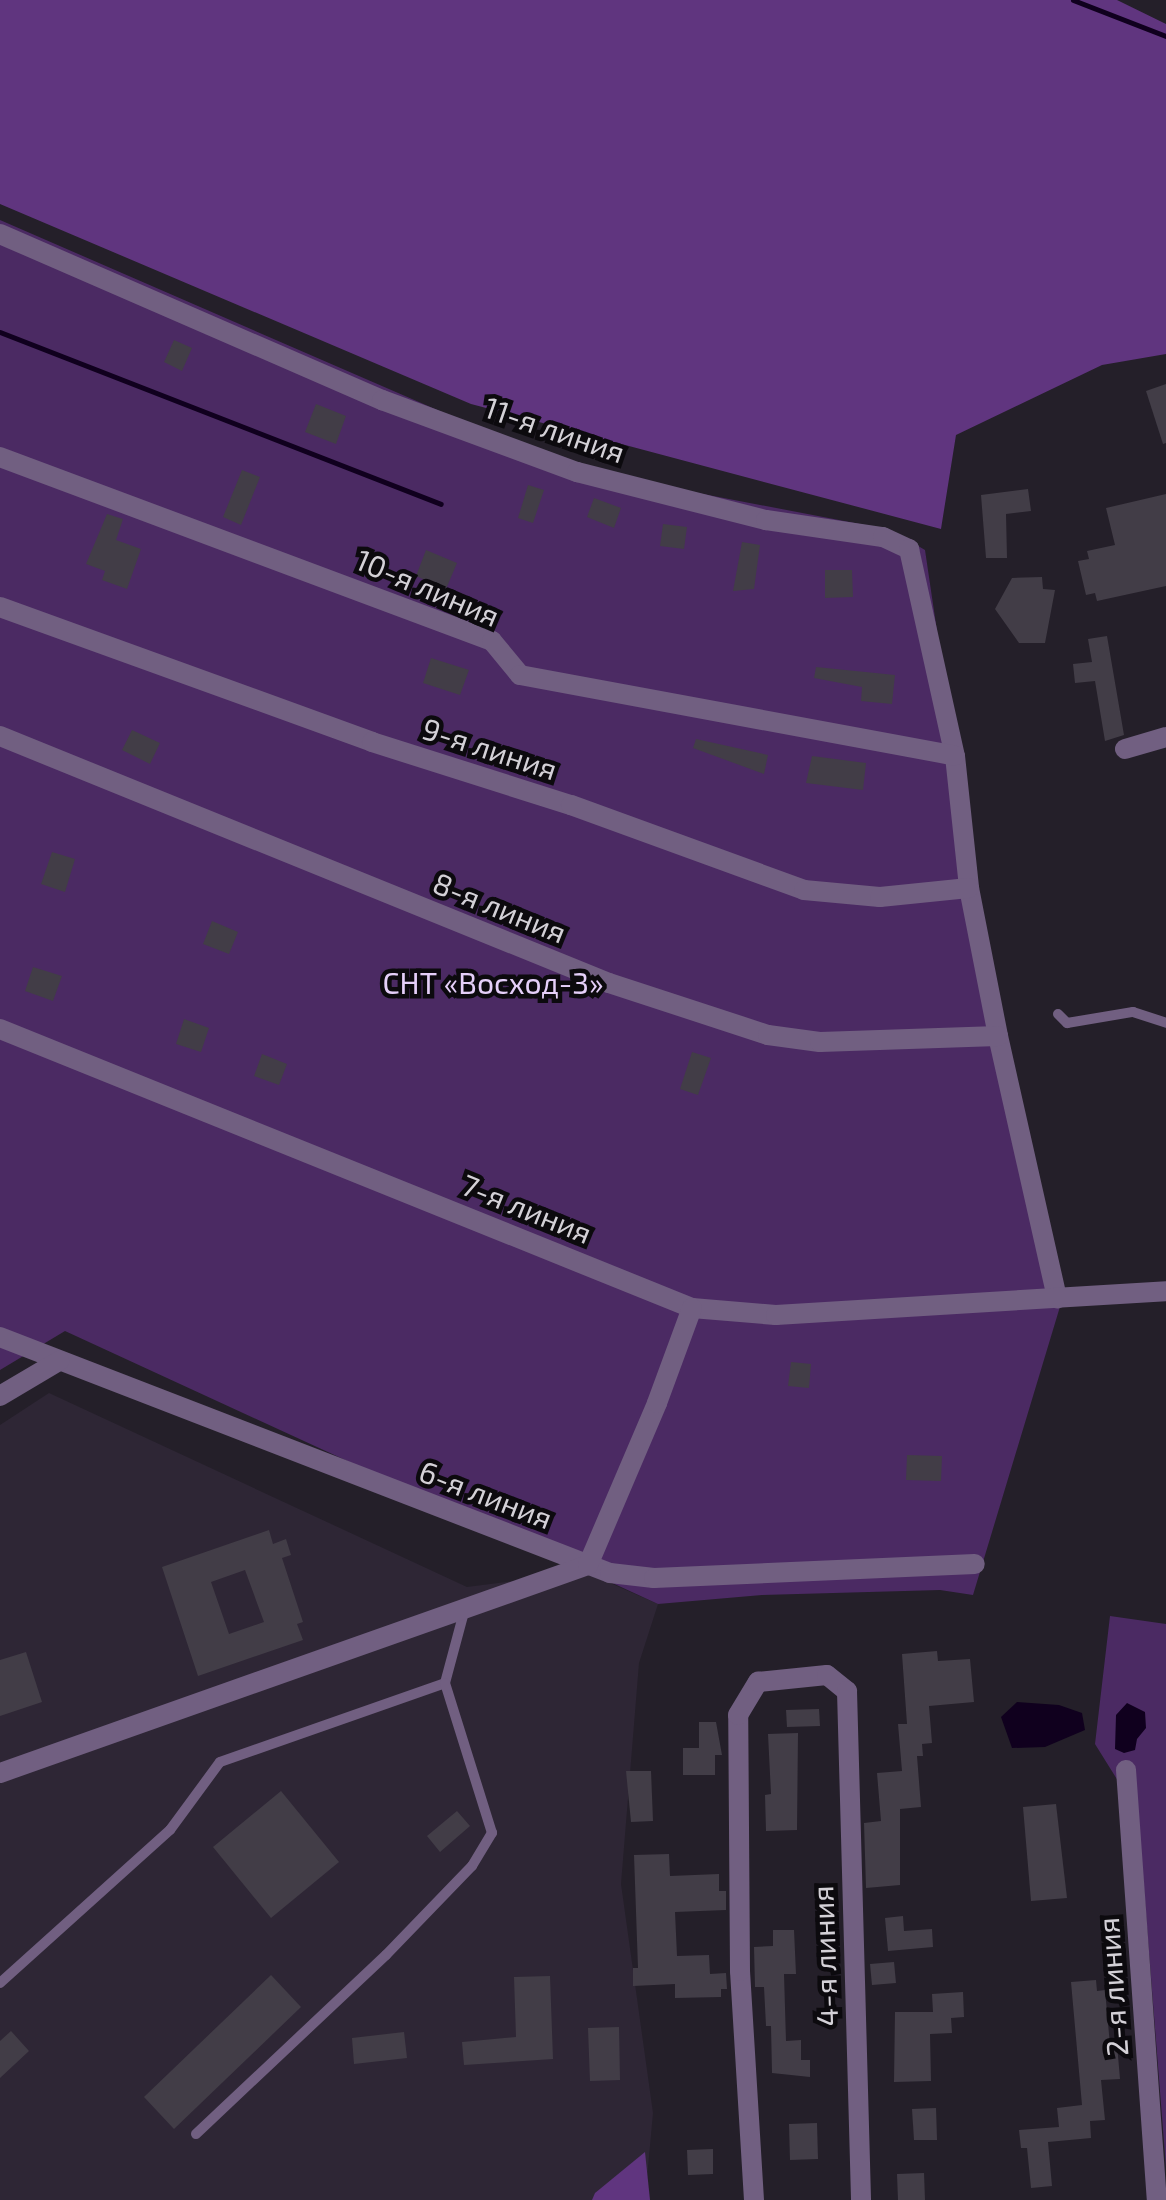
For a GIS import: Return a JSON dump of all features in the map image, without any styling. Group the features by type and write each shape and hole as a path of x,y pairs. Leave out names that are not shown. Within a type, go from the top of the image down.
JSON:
{"street":[{"name":"11-я линия","path":"0,234 382,400 576,472 766,520 883,537 909,548 955,756"},
{"name":"10-я линия","path":"0,458 492,640 520,675 955,756"},
{"name":"9-я линия","path":"0,608 372,742 571,805 804,890 880,898 970,888"},
{"name":"8-я линия","path":"0,736 609,983 768,1035 820,1042 998,1036"},
{"path":"1125,749 1166,737"},
{"path":"955,756 970,888 998,1036 1057,1298"},
{"name":"7-я линия","path":"0,1029 692,1308 776,1315 1166,1291"},
{"path":"0,1774 588,1566 657,1403 692,1308"},
{"name":"6-я линия","path":"0,1337 610,1573 654,1578 975,1564"},
{"path":"0,1396 60,1361"},
{"name":"4-я линия","path":"754,2200 740,1972 738,1715 742,1702 758,1682 827,1675 848,1691 861,2200"},
{"name":"2-я линия","path":"1126,1770 1157,2200"}],"lane":[{"path":"1058,1014 1067,1022 1133,1012 1166,1023"},
{"path":"196,2134 386,1955 472,1866 492,1833 444,1683 464,1612"},
{"path":"0,1983 170,1830 220,1762 444,1683"}],"shaded area":[{"path":"0,0 1117,0 1166,24 1166,354 1102,365 956,435 941,529 471,404 0,204"},
{"path":"49,1393 467,1587 585,1572 658,1604 639,1663 621,1884 653,2113 645,2200 0,2200 0,1425"},
{"path":"1017,1702 1059,1705 1082,1713 1085,1730 1045,1747 1012,1748 1001,1717"},
{"path":"1127,1703 1145,1712 1146,1728 1137,1739 1135,1750 1124,1753 1115,1749 1116,1715"},
{"path":"645,2152 650,2200 592,2200 595,2193"}],"green space":[{"name":"СНТ «Восход-3»","path":"0,220 573,469 891,530 925,550 975,888 1062,1300 973,1595 940,1590 762,1595 658,1604 65,1331 0,1370"},
{"path":"1110,1616 1166,1624 1166,2167 1138,1813 1095,1744"}],"building":[{"path":"174,340 192,348 182,371 164,362"},
{"path":"1166,384 1166,443 1163,444 1146,391"},
{"path":"316,404 346,416 336,444 305,432"},
{"path":"242,470 260,477 241,525 223,517"},
{"path":"528,485 544,490 533,523 518,518"},
{"path":"1028,489 1031,511 1006,514 1007,558 986,558 981,495"},
{"path":"1166,494 1166,586 1097,601 1095,593 1086,595 1078,561 1089,559 1087,551 1115,545 1106,508"},
{"path":"594,498 621,508 614,528 587,517"},
{"path":"107,514 123,519 116,540 141,549 127,589 102,580 105,571 86,564"},
{"path":"663,524 687,527 684,549 660,546"},
{"path":"742,542 760,545 754,589 733,591"},
{"path":"426,550 457,563 446,589 416,576"},
{"path":"825,570 852,570 853,597 825,598"},
{"path":"1042,577 1043,589 1055,590 1045,643 1019,643 995,609 1012,578"},
{"path":"1107,636 1124,735 1105,741 1095,681 1075,683 1073,664 1092,662 1088,639"},
{"path":"431,658 469,670 460,695 423,683"},
{"path":"816,667 895,675 892,704 861,701 862,687 814,678"},
{"path":"132,730 160,743 150,764 122,750"},
{"path":"696,739 768,755 764,774 693,748"},
{"path":"812,756 866,763 863,790 806,783"},
{"path":"52,852 75,859 65,892 41,884"},
{"path":"212,921 238,932 229,954 203,944"},
{"path":"33,967 62,976 53,1001 25,991"},
{"path":"184,1019 209,1028 201,1052 176,1044"},
{"path":"692,1052 711,1058 698,1095 680,1089"},
{"path":"262,1054 287,1064 279,1085 254,1076"},
{"path":"791,1362 811,1364 809,1388 788,1386"},
{"path":"907,1455 942,1456 941,1481 906,1480"},
{"path":"269,1530 273,1544 286,1539 291,1555 282,1558 303,1622 297,1624 303,1640 198,1676 162,1567","holes":["245,1570 264,1622 229,1634 211,1582"]},
{"path":"937,1651 938,1661 970,1659 974,1702 929,1706 932,1743 922,1744 923,1756 917,1756 921,1807 900,1809 900,1885 866,1888 864,1823 881,1821 877,1773 902,1771 898,1724 907,1724 902,1654"},
{"path":"26,1652 42,1702 0,1716 0,1660"},
{"path":"819,1709 820,1726 787,1727 786,1710"},
{"path":"699,1722 716,1722 722,1755 715,1755 715,1775 683,1775 683,1748 699,1748"},
{"path":"798,1733 797,1830 766,1831 765,1795 771,1794 768,1734"},
{"path":"626,1771 651,1771 653,1821 631,1822"},
{"path":"281,1791 339,1862 271,1918 213,1847"},
{"path":"1056,1804 1067,1898 1031,1901 1023,1807"},
{"path":"457,1811 470,1826 440,1852 427,1836"},
{"path":"669,1854 670,1876 719,1874 719,1891 726,1891 726,1910 675,1912 677,1956 709,1955 710,1974 726,1973 727,1989 721,1989 721,1997 675,1998 675,1984 633,1986 633,1968 638,1968 634,1855"},
{"path":"903,1916 904,1931 932,1929 933,1947 888,1951 885,1918"},
{"path":"773,1930 794,1930 796,1974 784,1974 786,2041 801,2040 801,2060 810,2060 810,2077 772,2073 771,2026 766,2026 764,1987 755,1987 754,1947 773,1946"},
{"path":"894,1962 896,1983 872,1985 870,1964"},
{"path":"271,1975 301,2007 174,2129 144,2097"},
{"path":"550,1976 553,2059 464,2065 462,2042 516,2037 514,1977"},
{"path":"1096,1980 1097,1991 1105,1990 1110,2045 1117,2044 1120,2079 1101,2080 1105,2120 1090,2121 1091,2138 1048,2142 1052,2186 1031,2188 1027,2148 1021,2148 1019,2130 1059,2127 1057,2108 1082,2105 1071,1982"},
{"path":"963,1992 964,2017 951,2018 952,2033 930,2034 931,2081 894,2082 895,2012 933,2012 932,1994"},
{"path":"619,2027 620,2080 590,2081 588,2028"},
{"path":"11,2031 29,2051 0,2078 0,2041"},
{"path":"404,2032 407,2058 354,2064 352,2038"},
{"path":"936,2108 937,2140 914,2140 912,2109"},
{"path":"817,2123 818,2159 790,2160 789,2124"},
{"path":"713,2149 713,2174 688,2175 687,2150"},
{"path":"924,2173 925,2200 898,2200 897,2174"}],"waterway":[{"path":"1073,0 1166,36"},
{"path":"0,332 441,504"}]}
